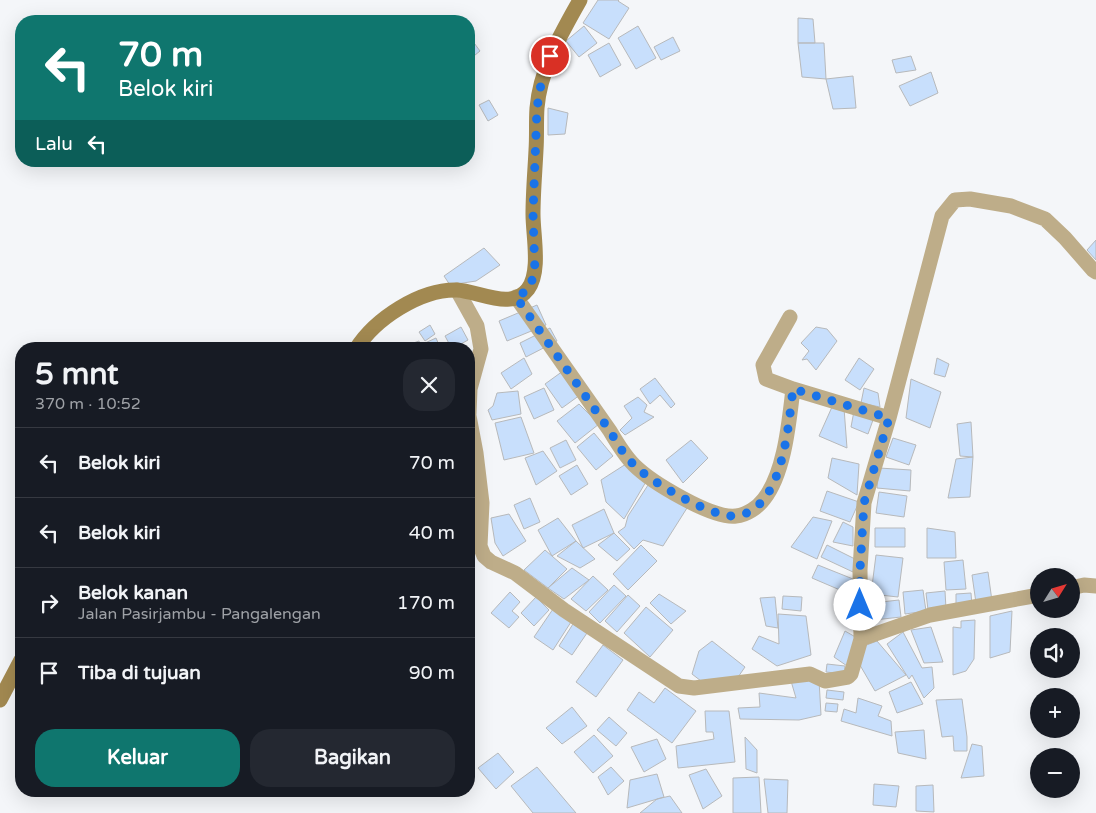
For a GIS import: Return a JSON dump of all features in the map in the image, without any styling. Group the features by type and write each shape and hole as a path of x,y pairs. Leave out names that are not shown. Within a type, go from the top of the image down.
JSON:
{"main road":[{"path":"360,342 376,324 417,298 443,291 457,290 508,300 528,290 535,273 533,214 537,108 541,84 550,56 580,0"},
{"path":"0,700 15,671"}],"street":[{"path":"475,448 482,503 480,546 484,556 491,562 515,573 564,610 677,685 694,688 810,674 825,681 848,677 851,674 860,639 860,570 864,503 889,418 942,216 955,200 970,199 1011,206 1044,219 1066,238 1096,272"},
{"path":"457,290 477,326 481,349 475,371"},
{"path":"516,297 610,431 622,452 635,466 683,498 721,514 736,516 747,513 763,500 769,492 776,476 788,435 793,389"},
{"path":"790,317 763,365 766,379 889,418"},
{"path":"1080,586 1096,586"},
{"path":"860,639 904,626 930,615 1030,597"}],"building":[{"path":"598,0 619,0 629,8 609,39 583,23"},
{"path":"798,18 813,19 815,43 798,43"},
{"path":"584,26 597,43 579,57 566,41"},
{"path":"638,26 656,58 636,69 618,38"},
{"path":"673,37 680,51 661,60 654,47"},
{"path":"609,43 621,65 600,77 588,55"},
{"path":"798,43 824,43 826,79 802,77"},
{"path":"475,44 480,51 475,55"},
{"path":"911,56 916,70 896,73 892,60"},
{"path":"931,72 938,93 910,106 899,86"},
{"path":"853,76 856,108 833,109 826,79"},
{"path":"489,100 498,115 488,121 479,105"},
{"path":"548,108 568,113 565,134 548,135"},
{"path":"1096,240 1096,260 1087,250"},
{"path":"484,248 500,265 476,281 450,285 444,276"},
{"path":"537,305 546,325 507,341 499,321"},
{"path":"430,325 435,334 425,341 419,332"},
{"path":"461,327 468,340 464,342 448,342 445,336"},
{"path":"816,327 827,329 837,341 816,370 807,359 802,360 809,351 801,343"},
{"path":"550,328 557,341 526,357 520,343"},
{"path":"436,338 438,342 427,342"},
{"path":"524,358 532,374 511,389 501,373"},
{"path":"859,358 874,369 860,390 845,380"},
{"path":"937,358 949,364 945,377 934,374"},
{"path":"563,371 580,395 562,408 545,384"},
{"path":"655,378 675,404 671,408 660,395 650,404 640,389"},
{"path":"911,379 941,392 930,428 906,418"},
{"path":"544,388 554,410 534,419 524,397"},
{"path":"864,388 878,393 880,407 861,403"},
{"path":"518,391 521,414 492,420 488,410 493,406 497,393"},
{"path":"638,397 647,405 644,412 654,417 625,435 620,430 632,418 624,406"},
{"path":"579,404 599,424 575,443 557,421"},
{"path":"832,407 844,408 847,448 819,436"},
{"path":"854,411 873,420 868,434 851,427"},
{"path":"521,417 534,453 504,460 495,423"},
{"path":"971,422 973,457 960,456 957,424"},
{"path":"594,433 613,456 596,470 577,447"},
{"path":"893,438 916,445 909,465 886,457"},
{"path":"566,440 576,460 560,468 550,448"},
{"path":"691,440 708,458 683,483 666,460"},
{"path":"543,451 557,471 536,485 525,458"},
{"path":"973,457 970,497 948,498 956,459"},
{"path":"832,458 859,464 857,495 828,478"},
{"path":"626,464 647,480 624,519 606,502 601,480"},
{"path":"577,465 588,484 571,495 559,476"},
{"path":"879,468 911,470 910,491 877,488"},
{"path":"650,482 687,508 663,546 643,540 634,549 618,532 625,527 628,516"},
{"path":"827,491 859,502 850,522 820,511"},
{"path":"879,492 907,496 904,517 876,513"},
{"path":"530,498 540,522 524,529 514,505"},
{"path":"475,500 478,516 475,517"},
{"path":"604,509 614,533 583,548 572,525"},
{"path":"509,514 526,541 503,556 495,543 491,518"},
{"path":"813,517 832,521 817,559 791,547"},
{"path":"558,518 576,541 552,556 538,530"},
{"path":"843,522 853,527 853,546 833,542"},
{"path":"875,528 905,528 905,547 875,547"},
{"path":"927,528 955,532 956,558 927,558"},
{"path":"614,533 630,549 617,561 598,545"},
{"path":"576,541 595,559 580,568 557,556"},
{"path":"641,545 657,561 628,590 613,574"},
{"path":"827,545 855,559 853,572 821,557"},
{"path":"545,550 567,569 548,588 524,570"},
{"path":"876,555 903,558 898,597 871,594"},
{"path":"963,560 966,589 946,590 944,562"},
{"path":"818,565 853,579 847,593 812,578"},
{"path":"572,568 589,580 564,599 548,588"},
{"path":"988,572 992,601 976,603 972,575"},
{"path":"593,576 608,590 586,611 571,599"},
{"path":"614,585 626,596 600,623 589,612"},
{"path":"923,590 926,611 905,614 903,592"},
{"path":"945,591 946,609 928,610 926,593"},
{"path":"510,592 520,602 512,611 519,617 509,628 491,613"},
{"path":"971,593 972,606 956,606 956,594"},
{"path":"659,594 686,611 671,624 650,603"},
{"path":"628,595 640,606 617,632 605,621"},
{"path":"783,596 802,597 801,611 782,609"},
{"path":"536,597 549,610 534,626 521,613"},
{"path":"775,597 778,628 766,626 760,598"},
{"path":"899,600 901,617 865,621 863,604"},
{"path":"646,607 673,630 650,657 624,633"},
{"path":"553,609 571,622 553,650 534,637"},
{"path":"1012,611 1010,652 990,658 990,616"},
{"path":"778,614 806,616 811,655 777,666 752,649 759,636 779,644"},
{"path":"975,620 974,659 966,671 953,675 953,627 961,628 961,621"},
{"path":"573,624 587,633 572,655 559,646"},
{"path":"931,627 943,662 924,663 911,630"},
{"path":"845,631 859,639 850,668 834,657"},
{"path":"903,632 922,668 932,667 934,688 924,698 912,675 909,679 887,644"},
{"path":"712,641 745,667 736,680 701,681 692,674 699,651"},
{"path":"877,641 906,675 875,691 857,660 864,646"},
{"path":"603,645 623,660 596,697 576,682"},
{"path":"827,664 845,666 844,674 826,672"},
{"path":"819,680 821,715 799,720 740,719 738,708 760,707 759,693 796,698 791,681"},
{"path":"911,682 923,704 897,713 889,692"},
{"path":"665,688 696,711 672,743 627,710 639,692 654,703"},
{"path":"827,690 844,692 843,700 826,698"},
{"path":"858,698 882,706 878,716 891,721 892,736 841,721 844,709 856,713"},
{"path":"962,699 967,751 954,751 953,736 942,737 936,700"},
{"path":"826,703 838,704 837,712 825,711"},
{"path":"572,707 587,726 562,744 546,728"},
{"path":"705,711 729,711 735,762 678,768 676,746 714,739 713,732 706,732"},
{"path":"609,717 627,733 616,746 597,730"},
{"path":"924,730 926,759 898,753 895,732"},
{"path":"594,735 613,756 593,773 574,752"},
{"path":"745,737 757,750 757,773 746,769"},
{"path":"657,739 666,759 644,772 631,747"},
{"path":"972,744 982,746 984,776 961,778"},
{"path":"498,753 514,772 496,789 478,768"},
{"path":"537,767 576,813 533,813 511,786"},
{"path":"611,767 624,781 608,795 598,777"},
{"path":"706,769 722,796 703,809 689,775"},
{"path":"657,774 664,797 627,808 630,780"},
{"path":"759,777 761,813 733,813 733,778"},
{"path":"764,779 788,780 787,813 768,813"},
{"path":"874,784 899,786 896,807 873,805"},
{"path":"933,785 934,812 916,811 916,786"},
{"path":"670,796 682,813 640,813 657,799"}],"route":[{"path":"550,56 541,84 537,108 533,214 535,273 528,290 516,297 610,431 622,452 635,466 683,498 721,514 736,516 747,513 756,507 769,492 776,476 788,435 793,389 889,418 864,503 860,605"}]}
